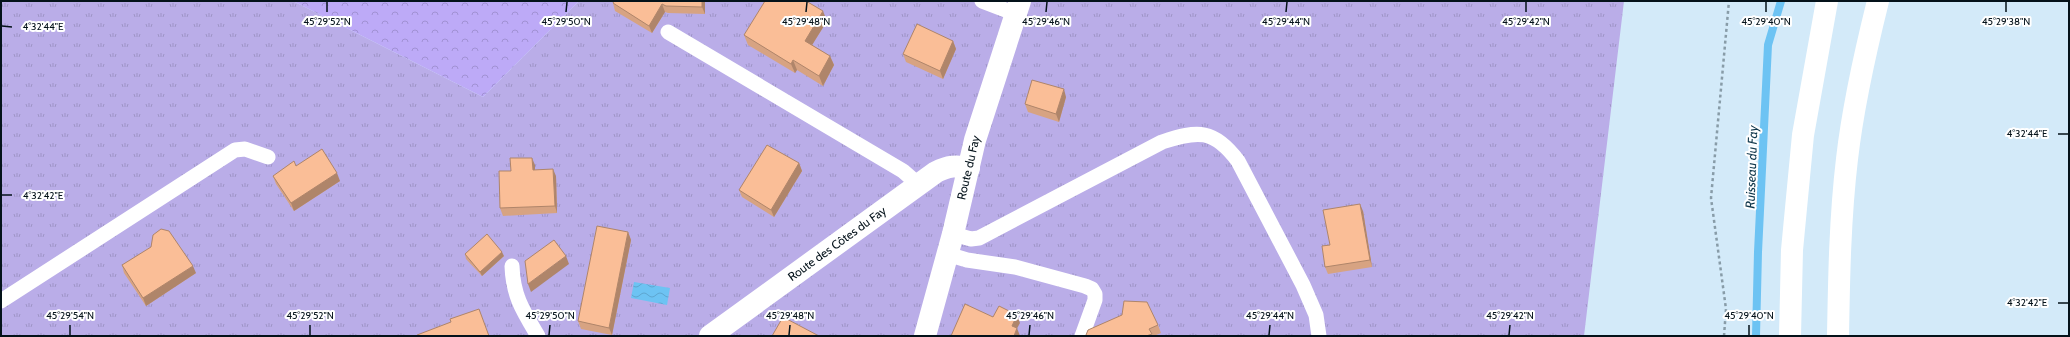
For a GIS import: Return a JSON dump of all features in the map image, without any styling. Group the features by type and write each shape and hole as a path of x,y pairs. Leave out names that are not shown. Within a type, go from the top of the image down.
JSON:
{"main road":[{"path":"1790,336 1792,250 1803,135 1827,1"},
{"path":"1838,336 1839,266 1847,159 1864,57 1878,1"},
{"name":"Route du Fay","path":"925,336 950,244 975,140 1018,7"},
{"name":"Route des Côtes du Fay","path":"710,336 936,172 946,167 958,165 968,168"}],"lane":[{"path":"982,1 1018,7"},
{"path":"668,32 903,171 919,185"},
{"path":"950,244 979,238 1162,142 1182,135 1207,134 1224,144 1238,161 1303,285 1316,315 1320,336"},
{"path":"1,301 235,150 245,149 268,157"},
{"path":"950,244 967,260 1022,269 1059,278 1092,289 1095,294 1095,300 1082,336"},
{"path":"512,266 516,296 522,310 538,336"}],"path":[{"path":"1724,336 1726,309 1711,198 1729,1"}],"green space":[{"path":"1,1 293,1 483,97 579,1 1624,1 1584,336 1,336"},
{"path":"293,1 579,1 483,97"}],"water":[{"path":"634,282 670,288 667,305 631,298"}],"building":[{"path":"614,1 702,1 702,7 666,6 662,4 649,26 613,3"},
{"path":"765,1 806,1 823,11 805,41 830,56 819,76 793,60 791,64 744,35"},
{"path":"917,24 953,41 940,71 903,54"},
{"path":"1032,80 1064,89 1056,114 1025,104"},
{"path":"767,145 799,163 771,210 739,190"},
{"path":"322,149 337,173 291,203 273,176 294,161 296,166"},
{"path":"510,158 532,158 533,170 553,169 555,206 500,208 499,171 511,171"},
{"path":"1360,204 1370,260 1325,267 1322,246 1330,245 1323,210"},
{"path":"597,226 628,232 609,328 578,321"},
{"path":"161,229 169,231 193,266 143,298 122,265 151,247 153,235"},
{"path":"487,234 502,252 480,272 465,254"},
{"path":"554,240 566,256 528,284 525,261"},
{"path":"1124,301 1147,302 1158,325 1149,329 1152,334 1146,336 1086,336 1088,330 1122,315"},
{"path":"965,304 993,317 999,306 1017,315 1012,326 1017,328 1014,336 951,336"},
{"path":"479,309 489,336 417,336 451,322 450,319"},
{"path":"783,317 819,336 772,336"}],"waterway":[{"name":"Ruisseau du Fay","path":"1756,336 1758,252 1768,45 1781,1"}]}
